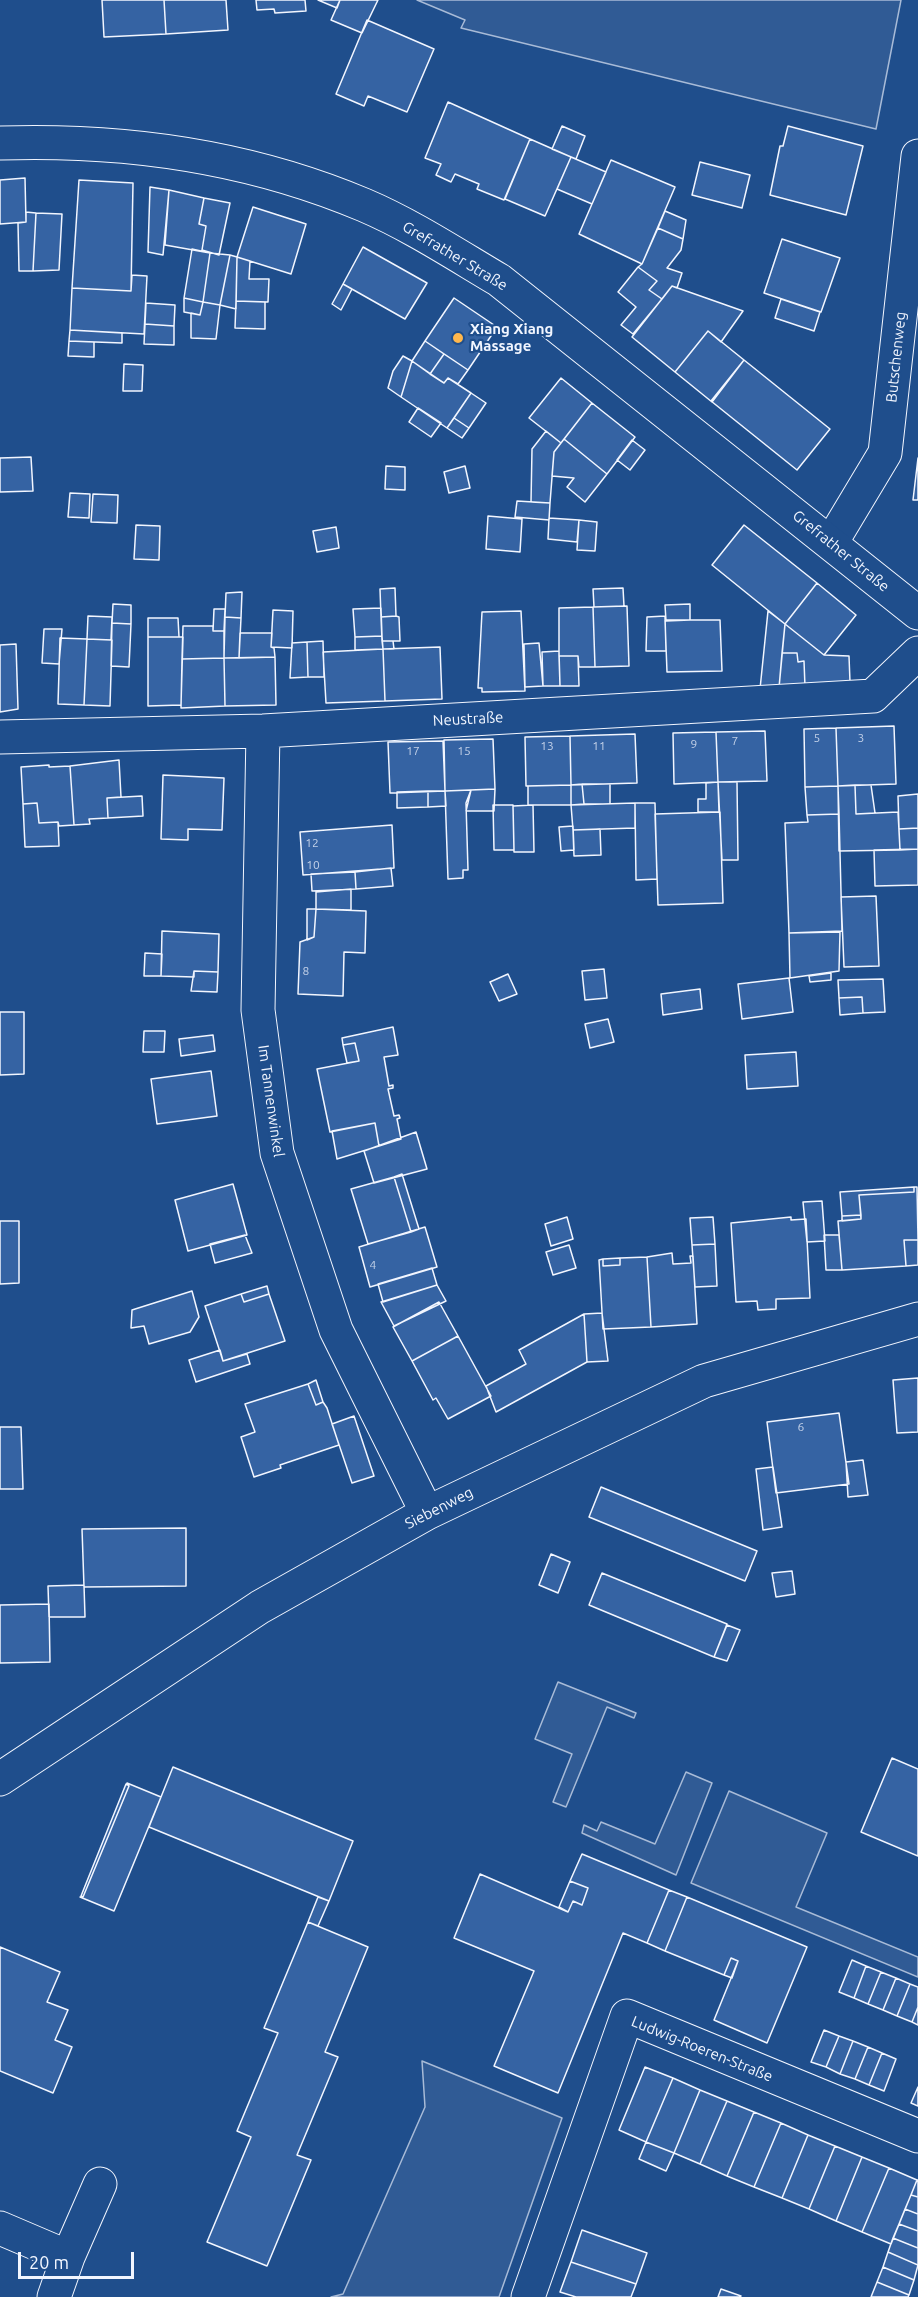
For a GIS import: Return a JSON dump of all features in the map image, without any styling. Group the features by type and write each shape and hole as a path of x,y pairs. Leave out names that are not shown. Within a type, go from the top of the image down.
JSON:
{"street":[{"name":"Grefrather Straße","path":"0,143 64,141 142,146 231,162 291,178 366,206 432,240 499,280 918,613"},
{"name":"Butschenweg","path":"831,543 885,453 918,156"},
{"name":"Neustraße","path":"0,737 263,731 873,696 918,653"},
{"name":"Im Tannenwinkel","path":"263,731 258,1010 277,1154 336,1330 427,1513"},
{"name":"Siebenweg","path":"0,1779 260,1607 427,1513 704,1381 918,1319"},
{"name":"Ludwig-Roeren-Straße","path":"528,2297 627,2016 918,2136"},
{"path":"54,2297 68,2257 100,2184"},
{"path":"0,2228 68,2257"}],"shaded area":[{"path":"417,0 901,0 876,129 461,28 465,20"},
{"path":"558,1682 636,1713 634,1718 607,1707 566,1807 553,1802 572,1754 535,1739"},
{"path":"686,1772 712,1783 676,1875 582,1833 584,1825 597,1831 601,1822 655,1844"},
{"path":"729,1791 827,1833 796,1907 918,1957 918,1977 691,1883"},
{"path":"422,2061 562,2118 499,2297 331,2297 343,2294 425,2107"}],"building":[{"path":"102,0 164,0 166,34 104,37"},
{"path":"164,0 226,0 228,30 166,34"},
{"path":"256,0 305,0 306,11 275,13 274,9 257,10"},
{"path":"318,0 340,0 337,8"},
{"path":"340,0 378,0 362,33 331,20"},
{"path":"367,20 434,49 407,112 368,96 364,106 336,94"},
{"path":"448,102 530,139 504,200 477,189 479,184 455,174 451,182 436,175 441,164 425,158"},
{"path":"562,126 585,136 576,159 552,149"},
{"path":"788,126 863,146 846,215 770,195 780,146 783,146"},
{"path":"530,139 571,157 545,216 505,199"},
{"path":"571,157 606,172 592,204 557,189"},
{"path":"611,160 675,187 642,264 579,234"},
{"path":"700,162 750,175 742,208 692,195"},
{"path":"25,178 26,222 0,224 0,180"},
{"path":"79,180 133,183 131,291 72,288"},
{"path":"150,187 169,190 163,255 148,252"},
{"path":"169,190 204,198 199,224 206,226 202,250 210,253 165,245"},
{"path":"204,198 230,203 219,255 202,250 206,226 199,224"},
{"path":"253,207 306,224 291,274 237,257"},
{"path":"665,211 686,220 683,239 658,228"},
{"path":"26,212 36,213 33,271 19,271 18,223 26,222"},
{"path":"36,213 62,214 59,270 33,271"},
{"path":"658,228 683,239 681,250 667,268 682,273 677,288 672,286 662,299 649,290 657,281 638,267 642,264"},
{"path":"782,239 840,258 821,312 764,293"},
{"path":"363,247 427,283 405,319 343,284"},
{"path":"192,249 210,253 203,302 184,298"},
{"path":"210,253 230,255 220,305 203,302"},
{"path":"230,255 237,257 236,309 220,305"},
{"path":"237,257 250,261 249,279 269,279 268,302 236,301"},
{"path":"638,267 657,281 649,290 662,299 633,334 621,325 636,307 618,292"},
{"path":"132,275 147,276 144,334 70,330 72,288 131,291"},
{"path":"343,284 352,289 341,310 332,304"},
{"path":"672,286 743,311 721,342 708,331 675,372 632,337"},
{"path":"184,298 203,302 200,315 184,312"},
{"path":"454,298 497,327 468,370 425,341"},
{"path":"781,299 820,312 814,331 775,318"},
{"path":"236,301 265,302 265,329 235,328"},
{"path":"203,302 220,305 216,339 191,338 191,313 200,315"},
{"path":"146,303 175,305 174,326 145,324"},
{"path":"145,324 174,326 174,345 144,344"},
{"path":"70,330 122,333 122,343 69,341"},
{"path":"708,331 744,360 712,402 675,372"},
{"path":"69,341 94,342 94,357 68,356"},
{"path":"425,341 444,354 430,374 412,361"},
{"path":"444,354 468,370 458,384 448,378 444,383 430,374"},
{"path":"403,356 412,361 401,397 388,388 393,371"},
{"path":"744,360 830,429 797,470 711,401"},
{"path":"412,361 444,383 448,378 471,393 447,428 401,397"},
{"path":"124,364 143,365 142,391 123,391"},
{"path":"561,378 592,403 561,443 529,418"},
{"path":"471,393 486,403 469,428 454,418"},
{"path":"592,403 635,437 607,474 564,439"},
{"path":"418,408 441,423 431,437 409,422"},
{"path":"454,418 469,428 462,438 447,428"},
{"path":"546,431 561,443 554,452 550,503 531,502 532,449"},
{"path":"564,439 607,474 585,502 567,487 574,478 552,476 554,452"},
{"path":"632,440 645,450 630,470 617,460"},
{"path":"31,457 33,491 0,492 0,458"},
{"path":"918,458 918,500 913,500"},
{"path":"386,466 405,467 405,490 385,489"},
{"path":"465,466 470,488 449,493 444,472"},
{"path":"70,493 90,494 89,518 68,517"},
{"path":"93,494 118,495 117,523 91,522"},
{"path":"517,501 550,503 549,520 515,517"},
{"path":"488,516 522,519 520,552 486,549"},
{"path":"549,518 579,520 577,542 548,539"},
{"path":"579,520 597,522 595,551 577,550"},
{"path":"136,525 160,526 159,560 134,559"},
{"path":"744,525 817,583 785,624 712,565"},
{"path":"336,527 339,548 317,552 313,531"},
{"path":"817,583 856,615 824,655 785,624"},
{"path":"395,588 396,616 381,617 380,589"},
{"path":"623,588 624,606 594,607 593,589"},
{"path":"242,592 241,618 225,617 226,593"},
{"path":"113,604 131,605 131,624 112,623"},
{"path":"690,604 690,620 666,621 665,605"},
{"path":"627,606 629,666 595,667 593,607"},
{"path":"593,607 595,667 579,667 578,656 559,656 559,608"},
{"path":"381,608 382,636 355,637 353,609"},
{"path":"214,609 225,609 224,631 213,631"},
{"path":"273,610 293,611 292,648 271,647"},
{"path":"521,611 525,691 482,692 482,688 478,688 482,612"},
{"path":"768,611 785,624 779,688 760,689"},
{"path":"88,616 112,617 111,640 87,639"},
{"path":"665,616 666,651 646,651 647,617"},
{"path":"225,617 241,618 239,658 224,658"},
{"path":"381,617 399,617 400,641 382,641"},
{"path":"148,618 178,618 179,637 148,637"},
{"path":"665,620 720,620 722,671 667,672"},
{"path":"112,623 131,624 129,667 111,666"},
{"path":"785,624 824,655 849,656 850,682 805,687 804,661 798,662 797,653 782,653"},
{"path":"183,626 213,626 213,631 224,631 224,658 182,659"},
{"path":"44,629 62,629 59,664 42,663"},
{"path":"240,633 272,633 271,647 274,648 275,657 239,658"},
{"path":"382,636 383,649 355,650 355,637"},
{"path":"148,637 183,637 181,705 148,706"},
{"path":"60,638 87,639 84,705 58,704"},
{"path":"87,639 112,640 110,706 84,705"},
{"path":"323,641 324,677 308,677 307,642"},
{"path":"382,641 393,641 394,649 383,649"},
{"path":"307,642 308,677 290,678 292,643"},
{"path":"539,643 543,686 525,687 524,644"},
{"path":"16,644 18,709 0,712 0,645"},
{"path":"440,647 442,699 385,701 383,649"},
{"path":"383,649 385,701 326,703 323,652"},
{"path":"559,651 560,686 543,686 542,652"},
{"path":"782,653 797,653 798,662 804,661 805,687 779,688"},
{"path":"559,656 578,656 579,686 560,686"},
{"path":"275,657 276,705 225,706 224,658"},
{"path":"224,658 225,706 181,708 182,659"},
{"path":"894,726 896,784 838,786 836,728"},
{"path":"836,728 838,786 805,787 804,729"},
{"path":"765,731 767,781 718,782 716,732"},
{"path":"716,732 718,782 674,784 673,733"},
{"path":"635,734 637,783 571,785 570,736"},
{"path":"570,736 571,785 526,786 525,737"},
{"path":"493,739 495,789 445,791 444,740"},
{"path":"443,741 445,791 390,793 388,742"},
{"path":"119,760 121,797 107,798 108,818 89,819 90,824 74,825 70,766"},
{"path":"49,765 49,767 70,766 74,825 59,826 58,822 39,823 37,803 23,804 21,767"},
{"path":"163,775 224,778 222,830 188,829 188,840 161,839"},
{"path":"718,782 737,782 738,860 722,860"},
{"path":"718,782 719,812 698,812 698,799 706,799 706,783"},
{"path":"582,784 584,804 571,805 571,785"},
{"path":"582,784 610,784 610,804 584,804"},
{"path":"571,785 571,805 528,805 528,786"},
{"path":"855,785 856,814 898,812 900,850 839,851 838,786"},
{"path":"855,785 871,785 875,813 856,814"},
{"path":"838,786 839,814 807,815 805,787"},
{"path":"495,789 494,811 466,811 471,790"},
{"path":"471,790 466,803 468,870 463,870 463,878 448,879 445,791"},
{"path":"428,791 445,791 446,806 428,807"},
{"path":"428,791 428,807 397,808 397,792"},
{"path":"918,794 918,828 899,829 898,796"},
{"path":"142,796 143,816 108,818 107,798"},
{"path":"37,803 39,823 58,822 59,846 25,847 23,804"},
{"path":"635,803 655,803 657,879 636,880"},
{"path":"635,803 635,828 573,830 571,805"},
{"path":"493,805 513,805 514,850 494,850"},
{"path":"533,805 534,852 514,852 513,806"},
{"path":"720,812 723,903 658,905 655,814"},
{"path":"839,814 842,931 789,933 785,823 808,822 807,815"},
{"path":"392,825 394,868 303,875 300,832"},
{"path":"573,826 574,850 561,851 559,827"},
{"path":"918,828 918,849 900,850 899,829"},
{"path":"600,829 601,855 574,856 573,830"},
{"path":"918,849 918,885 875,886 874,850"},
{"path":"391,868 393,886 356,889 355,872"},
{"path":"355,872 356,889 312,891 311,874"},
{"path":"351,889 351,910 316,909 316,892"},
{"path":"876,896 879,966 844,967 841,897"},
{"path":"307,909 316,909 314,937 307,940"},
{"path":"316,909 366,911 365,953 344,952 343,996 298,994 300,942 314,937"},
{"path":"162,931 219,934 218,972 194,971 194,977 161,976"},
{"path":"840,932 839,971 790,978 789,933"},
{"path":"145,953 162,954 161,976 144,976"},
{"path":"604,969 607,998 585,1000 582,971"},
{"path":"194,971 218,972 217,992 191,991"},
{"path":"831,973 831,980 810,982 809,976"},
{"path":"508,974 517,994 499,1001 490,982"},
{"path":"789,978 793,1012 742,1019 738,984"},
{"path":"883,979 885,1012 863,1013 862,997 839,998 838,980"},
{"path":"700,989 702,1009 663,1015 661,994"},
{"path":"862,997 863,1013 840,1015 839,998"},
{"path":"0,1012 24,1012 24,1074 0,1075"},
{"path":"608,1019 614,1042 590,1048 585,1024"},
{"path":"393,1027 398,1055 384,1057 389,1086 393,1085 393,1088 388,1089 394,1116 399,1115 400,1118 397,1119 401,1139 379,1146 375,1123 330,1132 317,1069 359,1061 355,1043 343,1045 342,1038"},
{"path":"144,1031 165,1031 164,1052 143,1052"},
{"path":"213,1035 215,1051 181,1056 179,1039"},
{"path":"355,1043 359,1061 347,1063 343,1045"},
{"path":"796,1052 798,1086 747,1089 745,1055"},
{"path":"211,1071 217,1116 157,1124 151,1079"},
{"path":"375,1123 379,1146 337,1159 332,1131"},
{"path":"416,1132 427,1169 374,1183 364,1151"},
{"path":"402,1174 419,1229 411,1232 394,1177"},
{"path":"394,1177 411,1232 368,1244 351,1189"},
{"path":"233,1184 247,1235 188,1251 175,1200"},
{"path":"914,1187 917,1187 918,1240 904,1240 906,1266 842,1270 838,1221 861,1219 859,1195 914,1192"},
{"path":"914,1187 914,1192 859,1195 861,1215 842,1216 840,1192"},
{"path":"822,1201 825,1241 807,1242 803,1202"},
{"path":"861,1215 861,1219 842,1221 842,1216"},
{"path":"567,1217 573,1239 551,1246 545,1224"},
{"path":"713,1217 715,1244 692,1245 690,1218"},
{"path":"791,1217 791,1220 806,1219 810,1298 776,1299 776,1309 758,1310 757,1301 736,1302 731,1223"},
{"path":"0,1221 19,1221 19,1283 0,1284"},
{"path":"425,1227 437,1267 370,1287 359,1247"},
{"path":"245,1235 252,1253 215,1263 210,1244"},
{"path":"824,1235 839,1235 842,1270 826,1270"},
{"path":"904,1240 918,1240 918,1265 906,1266"},
{"path":"715,1244 717,1286 695,1287 692,1245"},
{"path":"569,1245 576,1268 553,1275 546,1252"},
{"path":"672,1253 673,1264 691,1263 690,1256 693,1256 697,1324 651,1327 647,1257"},
{"path":"647,1257 651,1327 603,1329 599,1260 603,1259 603,1266 620,1265 620,1258"},
{"path":"620,1258 620,1265 603,1266 603,1259"},
{"path":"432,1268 437,1285 383,1302 378,1284"},
{"path":"437,1285 446,1301 394,1326 381,1302"},
{"path":"267,1286 269,1294 244,1302 241,1294"},
{"path":"192,1291 199,1317 190,1332 149,1344 144,1326 131,1328 132,1310"},
{"path":"241,1294 244,1302 269,1294 285,1341 223,1361 205,1306"},
{"path":"439,1302 458,1336 412,1361 393,1327"},
{"path":"602,1313 608,1361 587,1362 584,1314"},
{"path":"584,1314 587,1362 496,1412 486,1386 526,1364 519,1350"},
{"path":"458,1336 491,1396 448,1419 436,1398 433,1400 412,1361"},
{"path":"220,1350 223,1361 247,1354 250,1364 196,1382 189,1360"},
{"path":"918,1378 918,1432 897,1433 893,1380"},
{"path":"316,1380 323,1402 316,1405 308,1384"},
{"path":"308,1384 316,1405 323,1402 327,1408 339,1445 280,1465 281,1468 254,1477 241,1437 255,1432 245,1404"},
{"path":"839,1413 849,1484 776,1493 767,1422"},
{"path":"354,1416 374,1476 352,1483 332,1424"},
{"path":"0,1427 21,1427 23,1489 0,1489"},
{"path":"863,1460 868,1495 848,1497 846,1462"},
{"path":"773,1467 782,1527 763,1530 756,1469"},
{"path":"601,1487 757,1551 745,1581 589,1517"},
{"path":"186,1528 186,1586 84,1587 82,1529"},
{"path":"551,1554 570,1562 558,1593 539,1585"},
{"path":"792,1571 795,1594 776,1597 772,1573"},
{"path":"602,1573 727,1624 714,1657 589,1605"},
{"path":"84,1585 85,1617 49,1617 48,1586"},
{"path":"49,1604 50,1662 0,1663 0,1605"},
{"path":"727,1625 740,1630 727,1661 714,1657"},
{"path":"892,1758 918,1769 918,1856 861,1832"},
{"path":"173,1767 353,1841 329,1901 149,1827"},
{"path":"127,1783 161,1797 114,1911 80,1897 83,1897 129,1786"},
{"path":"126,1784 129,1786 83,1897 81,1896"},
{"path":"582,1854 669,1890 647,1943 623,1933 558,2093 494,2066 534,1971 454,1938 480,1874 568,1912 573,1901 582,1905 588,1888 570,1881"},
{"path":"570,1881 588,1888 582,1905 573,1901 568,1912 559,1907"},
{"path":"669,1890 687,1897 665,1951 647,1943"},
{"path":"318,1897 329,1901 318,1926 308,1922"},
{"path":"687,1897 807,1947 767,2043 714,2020 738,1961 731,1958 724,1975 665,1951"},
{"path":"308,1922 368,1947 325,2052 338,2057 297,2155 311,2160 267,2266 207,2242 251,2137 237,2131 278,2033 264,2028"},
{"path":"0,1947 60,1972 47,2002 68,2010 55,2040 72,2047 53,2093 0,2071"},
{"path":"731,1958 738,1961 732,1978 724,1975"},
{"path":"852,1960 866,1966 854,1998 839,1992"},
{"path":"866,1966 881,1972 868,2004 854,1998"},
{"path":"881,1972 896,1978 883,2010 868,2004"},
{"path":"896,1978 910,1984 897,2016 883,2010"},
{"path":"910,1984 918,1987 918,2007 912,2022 897,2016"},
{"path":"918,2007 918,2025 912,2022"},
{"path":"824,2030 839,2036 826,2067 811,2062"},
{"path":"839,2036 853,2041 840,2074 826,2067"},
{"path":"853,2041 868,2047 855,2079 840,2074"},
{"path":"868,2047 882,2053 869,2085 855,2079"},
{"path":"882,2053 896,2059 884,2091 869,2085"},
{"path":"645,2067 673,2078 646,2142 619,2130"},
{"path":"673,2078 700,2090 674,2153 646,2142"},
{"path":"918,2087 918,2106 911,2103"},
{"path":"700,2090 727,2101 700,2164 674,2153"},
{"path":"727,2101 754,2112 727,2176 700,2164"},
{"path":"754,2112 781,2123 754,2187 727,2176"},
{"path":"781,2123 808,2135 782,2198 754,2187"},
{"path":"808,2135 835,2146 809,2209 782,2198"},
{"path":"646,2142 674,2153 666,2171 639,2159"},
{"path":"835,2146 862,2157 836,2221 809,2209"},
{"path":"862,2157 889,2168 862,2232 836,2221"},
{"path":"889,2168 917,2180 891,2244 862,2232"},
{"path":"918,2180 918,2197 911,2195"},
{"path":"911,2195 918,2197 918,2214 905,2209"},
{"path":"905,2209 918,2214 918,2231 899,2224"},
{"path":"899,2224 918,2231 918,2248 893,2238"},
{"path":"582,2230 647,2253 636,2284 571,2262"},
{"path":"893,2238 918,2248 918,2265 888,2252"},
{"path":"888,2252 918,2265 914,2280 883,2267"},
{"path":"571,2262 636,2284 631,2297 576,2297 560,2292"},
{"path":"883,2267 914,2280 909,2295 877,2282"},
{"path":"877,2282 909,2295 908,2297 871,2297"},
{"path":"721,2289 741,2296 718,2297"}],"place":[{"name":"Xiang Xiang Massage","path":"458,338"}]}
